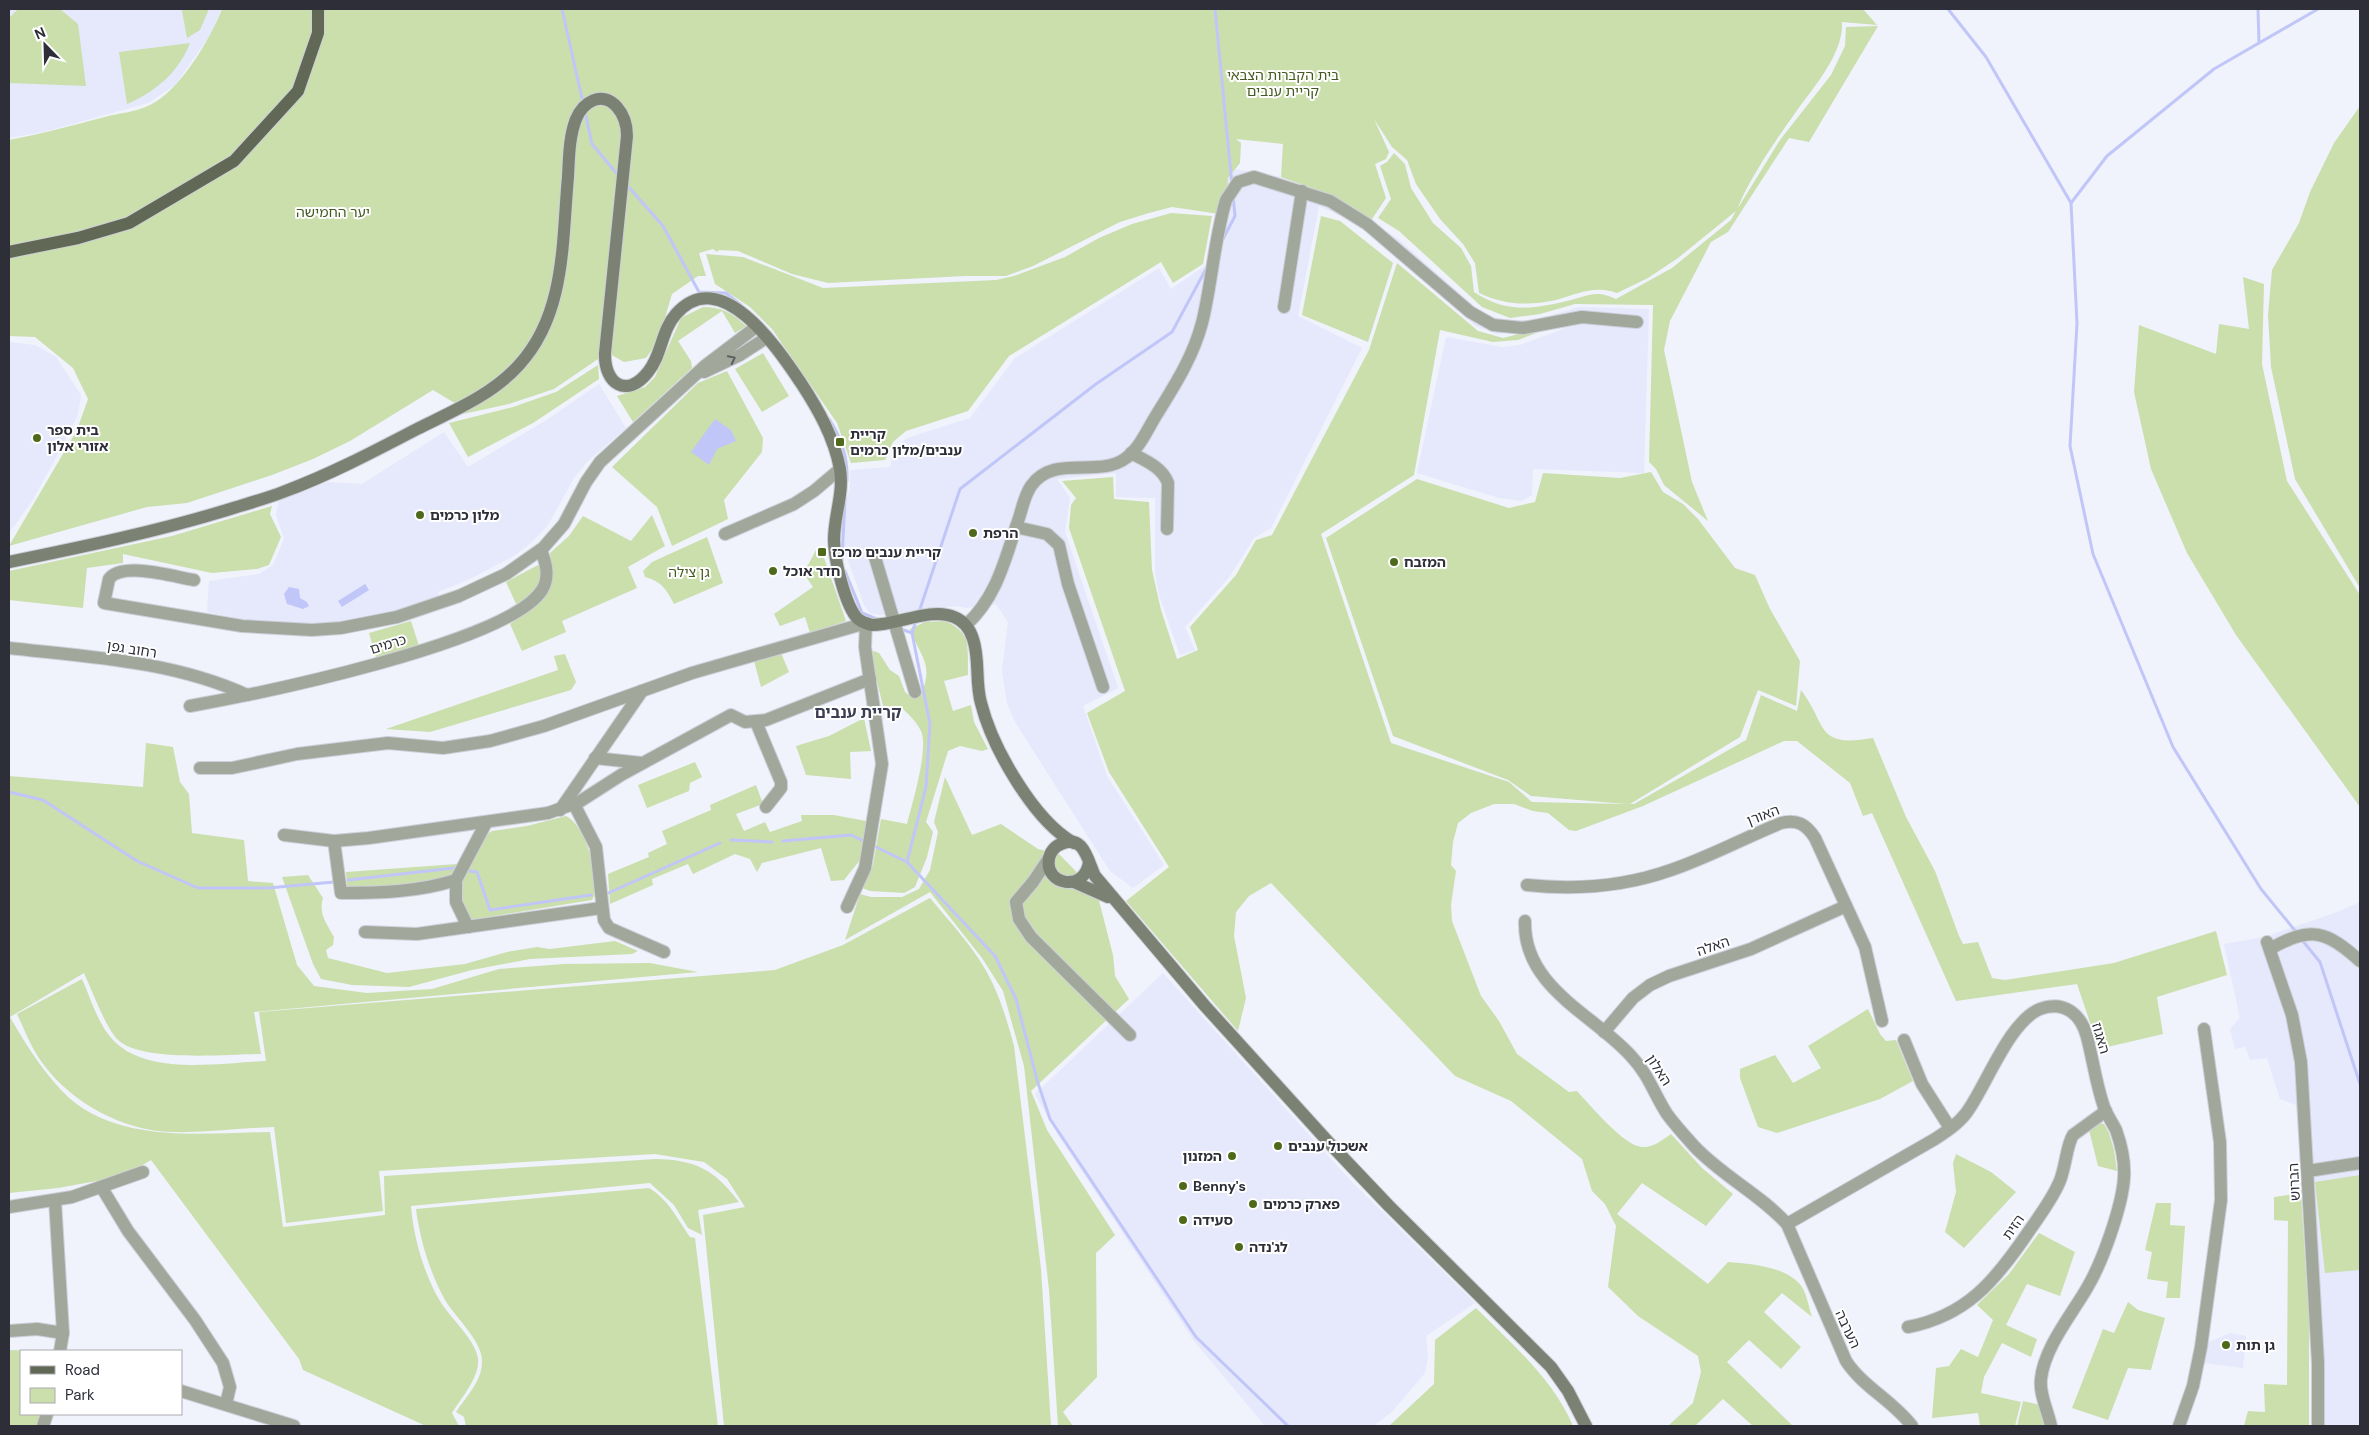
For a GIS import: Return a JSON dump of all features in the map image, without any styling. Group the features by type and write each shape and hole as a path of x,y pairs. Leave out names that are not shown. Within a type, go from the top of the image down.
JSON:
{"main road":[{"path":"9,252 78,238 129,223 234,161 298,91 318,33 318,9"},
{"path":"9,562 97,544 186,522 282,493 344,467 469,402 498,384 526,356 537,340 549,313 564,249 567,183 574,129 582,109 592,100 602,99 613,103 623,116 627,132 604,353 604,364 610,379 621,386 628,386 643,378 655,361 669,324 675,315 690,303 699,300 717,299 727,302 741,311 756,327 794,374 821,415 832,440 840,469 841,494 834,536 835,554 857,618 866,623 879,625 942,614 955,617 966,625 974,640 976,682 988,727 1011,773 1041,815 1056,830 1085,850 1095,876 1120,906 1205,1006 1332,1146 1396,1213 1537,1351 1562,1382 1586,1426"},
{"path":"1041,815 1048,832 1050,871 1060,880 1074,882 1099,892 1120,906"},
{"path":"1050,855 1061,844 1074,843"},
{"path":"1074,882 1085,874 1089,862"}],"street":[{"path":"966,625 986,602 999,580 1029,490 1036,481 1045,474 1062,468 1110,465 1125,459 1131,453 1178,382 1193,351 1203,317 1225,205 1231,190 1243,179 1254,177 1302,191 1330,201 1361,219 1470,312 1493,325 1523,328 1582,317 1637,322"},
{"path":"1284,307 1302,191"},
{"path":"194,580 136,570 118,572 109,579 104,603 256,628 297,631 341,628 397,617 447,601 506,574 540,550 564,524 586,482 600,462 694,375 756,327"},
{"path":"694,375 740,355 766,338"},
{"path":"1131,453 1158,468 1166,477 1168,483 1167,529"},
{"path":"725,534 794,504 840,469"},
{"path":"1016,526 1047,534 1059,545 1068,584 1103,687"},
{"name":"כרמים","path":"190,706 247,695 374,664 454,639 500,622 527,605 543,588 547,571 540,550"},
{"path":"874,554 915,692"},
{"path":"200,768 232,768 297,754 388,743 443,748 490,741 544,726 692,673 866,623 864,639 882,764 866,868 847,907"},
{"name":"רחוב גפן","path":"9,648 182,672 225,685 247,695"},
{"path":"284,835 334,840 401,835 560,810 574,804 642,763 731,715 745,722 766,720 870,679"},
{"path":"560,810 642,691"},
{"path":"756,722 781,782 779,792 766,807"},
{"path":"595,758 642,763"},
{"path":"574,804 596,847 601,908 604,920 609,928 664,952"},
{"name":"האורן","path":"1527,885 1582,887 1647,877 1677,868 1775,825 1791,821 1804,825 1815,838 1865,947 1882,1021"},
{"path":"468,927 456,902 456,880 486,823"},
{"path":"334,840 341,893 398,892 440,885 456,880"},
{"path":"1050,855 1030,886 1016,902 1016,909 1024,928 1130,1035"},
{"path":"1030,886 1042,882 1060,880"},
{"name":"האלה","path":"1604,1032 1633,998 1650,985 1669,976 1751,949 1846,906"},
{"path":"365,932 417,934 601,908"},
{"name":"האלון","path":"1525,921 1525,935 1529,949 1544,975 1568,1003 1627,1052 1653,1086 1668,1115 1696,1148 1741,1187 1770,1206 1787,1224"},
{"name":"הברוש","path":"2318,1426 2318,1363 2300,1052 2292,1015 2268,945 2297,935 2317,934 2337,941 2360,961"},
{"name":"האגוז","path":"1787,1224 1950,1128 1969,1110 2020,1024 2034,1012 2053,1006 2062,1006 2070,1010 2082,1024 2106,1111 2116,1130 2124,1169 2123,1185 2098,1266 2059,1333 2042,1373 2041,1390 2051,1426"},
{"path":"2179,1426 2192,1386 2201,1346 2221,1200 2220,1142 2204,1029"},
{"path":"1904,1040 1922,1084 1950,1128"},
{"name":"הזית","path":"1908,1327 1948,1315 1973,1298 1990,1283 2020,1244 2053,1195 2064,1170 2073,1135 2106,1111"},
{"path":"2308,1171 2360,1164"},
{"path":"9,1207 56,1200 102,1188 143,1172"},
{"path":"102,1188 128,1231 194,1320 223,1363 230,1387 226,1404"},
{"path":"56,1200 63,1333 60,1350"},
{"name":"הערבה","path":"1787,1224 1846,1361 1860,1378 1895,1408 1912,1426"},
{"path":"9,1331 36,1329 63,1333"},
{"path":"182,1391 294,1426"}],"shaded area":[{"path":"9,9 221,9 213,31 175,85 148,103 47,131 9,138"},
{"path":"1228,168 1281,177 1323,192 1397,238 1484,315 1508,320 1534,320 1579,307 1649,309 1644,473 1533,469 1532,495 1522,501 1499,498 1417,473 1446,337 1503,347 1520,345 1563,329 1565,325 1498,334 1476,326 1365,231 1345,218 1319,206 1298,316 1362,348 1271,528 1254,538 1230,576 1185,627 1195,650 1180,655 1159,595 1155,573 1155,498 1116,497 1116,473 1057,479 1070,498 1065,532 1118,688 1083,706 1107,776 1164,865 1133,888 1110,871 1015,722 1007,703 1002,671 1008,622 996,604 966,608 955,606 880,615 870,613 864,605 839,535 845,501 850,490 850,470 890,467 894,449 907,438 970,418 1015,358 1159,268 1171,289 1206,265"},
{"name":"בית ספר אזורי אלון","path":"9,342 35,345 56,357 81,395 78,415 54,461 32,501 9,533"},
{"path":"599,384 626,428 587,462 574,478 548,525 532,542 514,556 468,580 438,592 439,598 394,612 343,621 306,624 265,623 207,612 209,581 259,574 273,565 284,539 276,515 279,500 327,482 362,484 444,432 468,467 545,421"},
{"path":"2360,902 2360,1426 2313,1426 2312,1346 2296,1105 2280,1099 2267,1058 2250,1060 2245,1047 2235,1049 2230,1029 2240,1018 2224,944 2264,937 2340,911"},
{"path":"1163,973 1350,1180 1475,1303 1426,1336 1428,1356 1425,1373 1392,1412 1373,1426 1265,1426 1194,1341 1058,1135 1035,1094"},
{"path":"2230,1333 2246,1336 2243,1368 2204,1363 2207,1343"}],"green space":[{"path":"18,9 60,9 78,24 86,86 9,83 9,16"},
{"path":"183,9 209,9 200,30 187,38 182,11"},
{"name":"יער החמישה","path":"222,9 1863,9 1877,25 1842,22 1841,35 1831,61 1762,162 1738,208 1780,140 1831,75 1845,46 1846,27 1878,26 1809,142 1789,138 1728,232 1711,242 1670,321 1664,350 1692,482 1708,521 1664,485 1656,469 1649,462 1653,305 1575,304 1540,314 1510,318 1482,307 1399,231 1378,218 1391,199 1380,166 1387,162 1394,153 1405,164 1411,188 1433,223 1461,248 1471,266 1474,292 1486,299 1509,307 1545,306 1593,294 1616,299 1672,268 1731,220 1736,211 1678,258 1648,278 1617,293 1593,290 1556,300 1526,304 1498,300 1479,293 1475,263 1463,244 1440,219 1416,184 1407,160 1392,147 1374,119 1389,152 1386,159 1375,164 1386,198 1370,222 1323,192 1281,177 1283,144 1236,139 1241,143 1240,163 1228,178 1227,191 1219,214 1172,207 1149,213 1120,222 1033,266 1006,276 965,276 828,283 792,274 738,251 719,250 717,252 713,249 699,253 706,276 698,276 672,294 658,341 646,358 624,362 610,354 601,357 554,389 509,404 440,419 458,405 433,390 350,441 313,459 272,475 187,503 147,507 9,546 77,430 88,399 73,368 35,337 9,336 9,140 150,105 172,89 183,77 202,49"},
{"path":"190,43 173,72 165,80 127,104 119,52"},
{"path":"2360,106 2360,588 2295,479 2271,367 2268,315 2272,270 2299,223 2310,192 2334,143"},
{"path":"1171,213 1212,216 1203,264 1173,283 1161,262 1009,356 968,411 906,431 893,442 885,460 851,463 837,423 772,329 750,307 715,284 706,254 743,257 823,288 996,280 1014,276 1065,257 1099,238 1132,224"},
{"path":"1321,216 1340,221 1393,263 1368,342 1302,315"},
{"path":"1397,263 1478,331 1503,338 1559,324 1518,340 1493,342 1440,330 1414,475 1321,534 1391,743 1509,782 1532,802 1626,804 1531,796 1508,780 1393,736 1326,538 1417,479 1509,508 1535,502 1543,473 1620,478 1651,472 1663,492 1683,504 1698,519 1735,568 1755,575 1770,609 1800,661 1796,706 1758,690 1740,737 1630,804 1634,804 1746,740 1761,695 1797,711 1801,690 1820,724 1832,737 1841,740 1873,738 1906,817 1935,871 1959,936 1963,944 1978,942 1992,978 2005,980 2114,963 2216,931 2227,975 2157,997 2163,1034 2099,1049 2077,984 1956,1001 1872,813 1863,816 1850,783 1797,741 1784,741 1643,806 1576,831 1569,830 1548,813 1533,811 1514,804 1494,804 1471,813 1458,823 1453,842 1451,865 1456,871 1451,905 1452,921 1481,996 1499,1021 1517,1054 1569,1092 1577,1091 1617,1133 1635,1145 1642,1147 1650,1146 1671,1134 1702,1168 1733,1194 1706,1226 1642,1183 1617,1214 1708,1284 1728,1262 1758,1265 1778,1270 1795,1280 1802,1287 1812,1317 1782,1293 1764,1312 1801,1347 1781,1369 1749,1340 1727,1362 1793,1426 1753,1426 1723,1399 1695,1426 1668,1426 1693,1403 1701,1372 1698,1356 1638,1316 1608,1287 1616,1226 1605,1204 1592,1191 1582,1159 1511,1101 1455,1076 1271,883 1249,896 1236,912 1234,936 1246,998 1238,1031 1126,901 1169,867 1109,772 1087,713 1125,691 1069,528 1071,505 1076,498 1062,481 1113,477 1114,499 1149,502 1152,570 1161,610 1177,659 1198,650 1190,627 1236,575 1256,540 1272,535 1369,350"},
{"path":"2243,277 2264,284 2262,364 2287,481 2360,595 2360,807 2236,635 2187,553 2151,469 2134,392 2139,325 2216,354 2219,324 2249,329"},
{"path":"703,307 716,308 726,312 746,326 735,333 722,311 678,341 691,361 692,368 633,422 617,396 645,387 655,377 681,318"},
{"path":"763,353 789,396 762,412 735,369"},
{"path":"598,365 599,379 533,423 468,457 449,423 513,407 556,392"},
{"path":"727,371 763,438 762,452 724,500 728,519 672,546 657,507 612,467 698,383"},
{"path":"272,506 270,514 281,537 269,565 257,569 212,573 123,554 123,563 87,568 83,608 9,600 9,571 172,536"},
{"path":"652,515 665,546 628,567 637,588 562,621 566,632 522,651 510,624 531,610 544,596 551,579 550,553 569,536 583,516 631,541"},
{"name":"גן צילה","path":"707,537 723,583 674,604 663,587 645,577 643,571 652,562"},
{"path":"816,550 822,552 846,621 810,633 805,617 780,626 774,614 813,587 802,571 808,565"},
{"path":"538,565 542,577 540,582 532,593 517,606 506,582"},
{"path":"411,621 419,646 376,658 369,633"},
{"path":"944,621 960,630 968,649 968,675 944,681 953,711 971,705 974,722 988,749 982,751 960,746 948,751 926,822 933,832 927,857 915,887 904,893 870,891 862,888 873,865 881,819 907,824 919,777 923,739 917,724 901,707 883,706 870,653 874,651 879,653 890,670 899,676 905,692 911,697 922,692 926,666 910,629 925,622"},
{"path":"781,653 789,672 761,687 754,661"},
{"path":"565,654 576,682 571,690 430,732 386,729 558,670 554,656"},
{"path":"864,718 871,751 850,752 851,779 806,775 796,746 829,736"},
{"path":"146,743 173,747 180,782 189,794 192,833 244,840 248,881 273,883 297,965 314,986 367,993 432,989 499,969 564,964 650,963 698,972 254,1012 261,1054 185,1056 129,1047 112,1033 84,973 10,1017 34,1056 62,1091 83,1108 107,1120 133,1128 160,1132 216,1134 270,1132 283,1227 385,1215 384,1176 656,1159 694,1165 704,1169 722,1182 739,1202 698,1210 702,1235 688,1228 674,1205 650,1183 411,1206 417,1242 424,1267 434,1291 444,1308 473,1344 478,1359 478,1366 473,1380 452,1413 459,1426 426,1426 303,1370 299,1359 151,1160 124,1176 58,1188 9,1193 9,776 143,787"},
{"path":"695,762 702,777 690,783 689,791 647,808 638,785"},
{"path":"945,777 972,835 1001,824 1038,849 1059,854 1097,893 1113,955 1115,976 1129,999 1031,1091 1047,1130 1115,1235 1096,1253 1097,1377 1063,1412 1073,1426 1058,1426 1049,1290 1024,1066 1003,991 982,958 930,892 845,940 860,894 871,897 902,897 919,889 930,870 938,832 934,822"},
{"path":"756,785 763,804 736,814 744,831 765,822 770,832 802,821 801,815 834,815 866,821 860,860 844,880 831,881 821,848 762,863 757,872 750,859 735,854 693,874 688,864 652,879 653,885 610,904 608,874 649,857 648,853 667,844 662,831 711,810 710,805"},
{"path":"566,816 580,831 591,855 595,881 595,892 592,900 470,920 461,897 461,887 467,867 484,836 492,831 527,826"},
{"path":"457,864 453,877 412,887 347,888 346,872"},
{"path":"308,875 323,898 322,914 334,937 333,945 326,950 328,958 387,973 465,964 507,952 537,947 550,949 615,941 638,951 632,954 530,959 472,970 409,987 352,985 321,979 313,964 282,877"},
{"path":"930,898 966,941 985,969 998,997 1014,1046 1041,1269 1051,1426 724,1426 703,1215 745,1207 727,1179 704,1162 655,1154 379,1171 383,1211 286,1223 274,1127 172,1132 136,1126 118,1120 84,1103 56,1079 36,1053 17,1014 82,979 95,1012 108,1035 129,1052 146,1059 186,1065 266,1061 259,1012 775,970 843,945"},
{"path":"1868,1009 1880,1034 1886,1041 1896,1040 1913,1081 1880,1099 1777,1133 1758,1127 1740,1078 1740,1069 1775,1055 1793,1083 1821,1068 1808,1046"},
{"path":"2100,1123 2104,1124 2109,1133 2117,1171 2098,1166 2089,1130"},
{"path":"1956,1154 1991,1172 2016,1192 1964,1248 1945,1232 1956,1192 1953,1163"},
{"path":"2360,1175 2360,1270 2325,1273 2315,1182"},
{"path":"649,1188 662,1198 690,1237 695,1238 718,1426 466,1426 464,1417 456,1412 479,1376 482,1362 481,1354 474,1338 445,1300 430,1268 416,1209"},
{"path":"2301,1193 2309,1321 2309,1426 2244,1426 2248,1411 2265,1412 2264,1384 2287,1385 2288,1221 2274,1220 2274,1197"},
{"path":"2156,1203 2171,1203 2170,1225 2185,1226 2180,1298 2166,1298 2168,1282 2147,1279 2152,1252 2145,1250"},
{"path":"2039,1233 2075,1252 2060,1296 2027,1284 2006,1325 2037,1339 2031,1357 2002,1343 1984,1377 1981,1393 2021,1402 2015,1426 1980,1426 1978,1413 1932,1418 1936,1368 1949,1366 1961,1349 1978,1357 1993,1320 1977,1305 2009,1274"},
{"path":"2128,1302 2138,1310 2165,1318 2151,1370 2128,1368 2108,1420 2072,1408 2103,1329 2114,1333"},
{"path":"1476,1308 1543,1378 1565,1409 1573,1426 1389,1426 1434,1384 1435,1340"},
{"path":"9,1350 20,1350 20,1415 41,1415 37,1426 9,1426"},
{"path":"2023,1401 2040,1405 2044,1426 2017,1426"}],"water":[{"path":"715,419 731,430 736,441 717,449 709,465 691,452"},
{"path":"365,584 369,590 342,607 338,601"},
{"path":"289,587 299,589 300,598 307,602 309,606 303,609 287,604 284,594"}],"waterway":[{"path":"562,9 583,103"},
{"path":"1215,9 1232,185"},
{"path":"1948,9 1986,57 2071,203"},
{"path":"2258,9 2259,43"},
{"path":"2297,933 2261,889 2173,747 2093,554 2070,446 2077,323 2071,203 2107,156 2214,69 2318,9"},
{"path":"585,112 592,144 618,175"},
{"path":"626,184 663,226 699,292 726,293 741,305"},
{"path":"1223,239 1235,216 1233,196"},
{"path":"919,612 960,489 1096,384 1172,332 1206,269"},
{"path":"829,419 843,448 847,481"},
{"path":"842,560 845,499"},
{"path":"845,571 862,613 879,620"},
{"path":"912,633 916,621"},
{"path":"901,629 912,633 930,724 926,787 907,862"},
{"path":"9,792 43,800 137,861 198,888 268,888 334,882"},
{"path":"783,841 851,835 866,842"},
{"path":"731,840 772,842"},
{"path":"606,894 720,843"},
{"path":"872,845 907,862 995,956 1016,999 1037,1080 1050,1119 1196,1337 1288,1426"},
{"path":"348,880 454,868"},
{"path":"470,871 477,872 490,910 591,895"},
{"path":"2302,940 2320,962 2360,1084"}],"place":[{"name":"בית ספר אזורי אלון","path":"37,438"},
{"name":"קריית ענבים/מלון כרמים","path":"840,442"},
{"name":"מלון כרמים","path":"420,515"},
{"name":"הרפת","path":"973,533"},
{"name":"קריית ענבים מרכז","path":"822,552"},
{"name":"המזבח","path":"1394,562"},
{"name":"חדר אוכל","path":"773,571"},
{"name":"אשכול ענבים","path":"1278,1146"},
{"name":"המזנון","path":"1232,1156"},
{"name":"Benny's","path":"1183,1186"},
{"name":"פארק כרמים","path":"1253,1204"},
{"name":"סעידה","path":"1183,1220"},
{"name":"לג'נדה","path":"1239,1247"},
{"name":"גן תות","path":"2226,1345"}],"district":[{"name":"קריית ענבים","path":"858,712"}],"park label":[{"name":"בית הקברות הצבאי קריית ענבים","path":"1283,84"}]}
